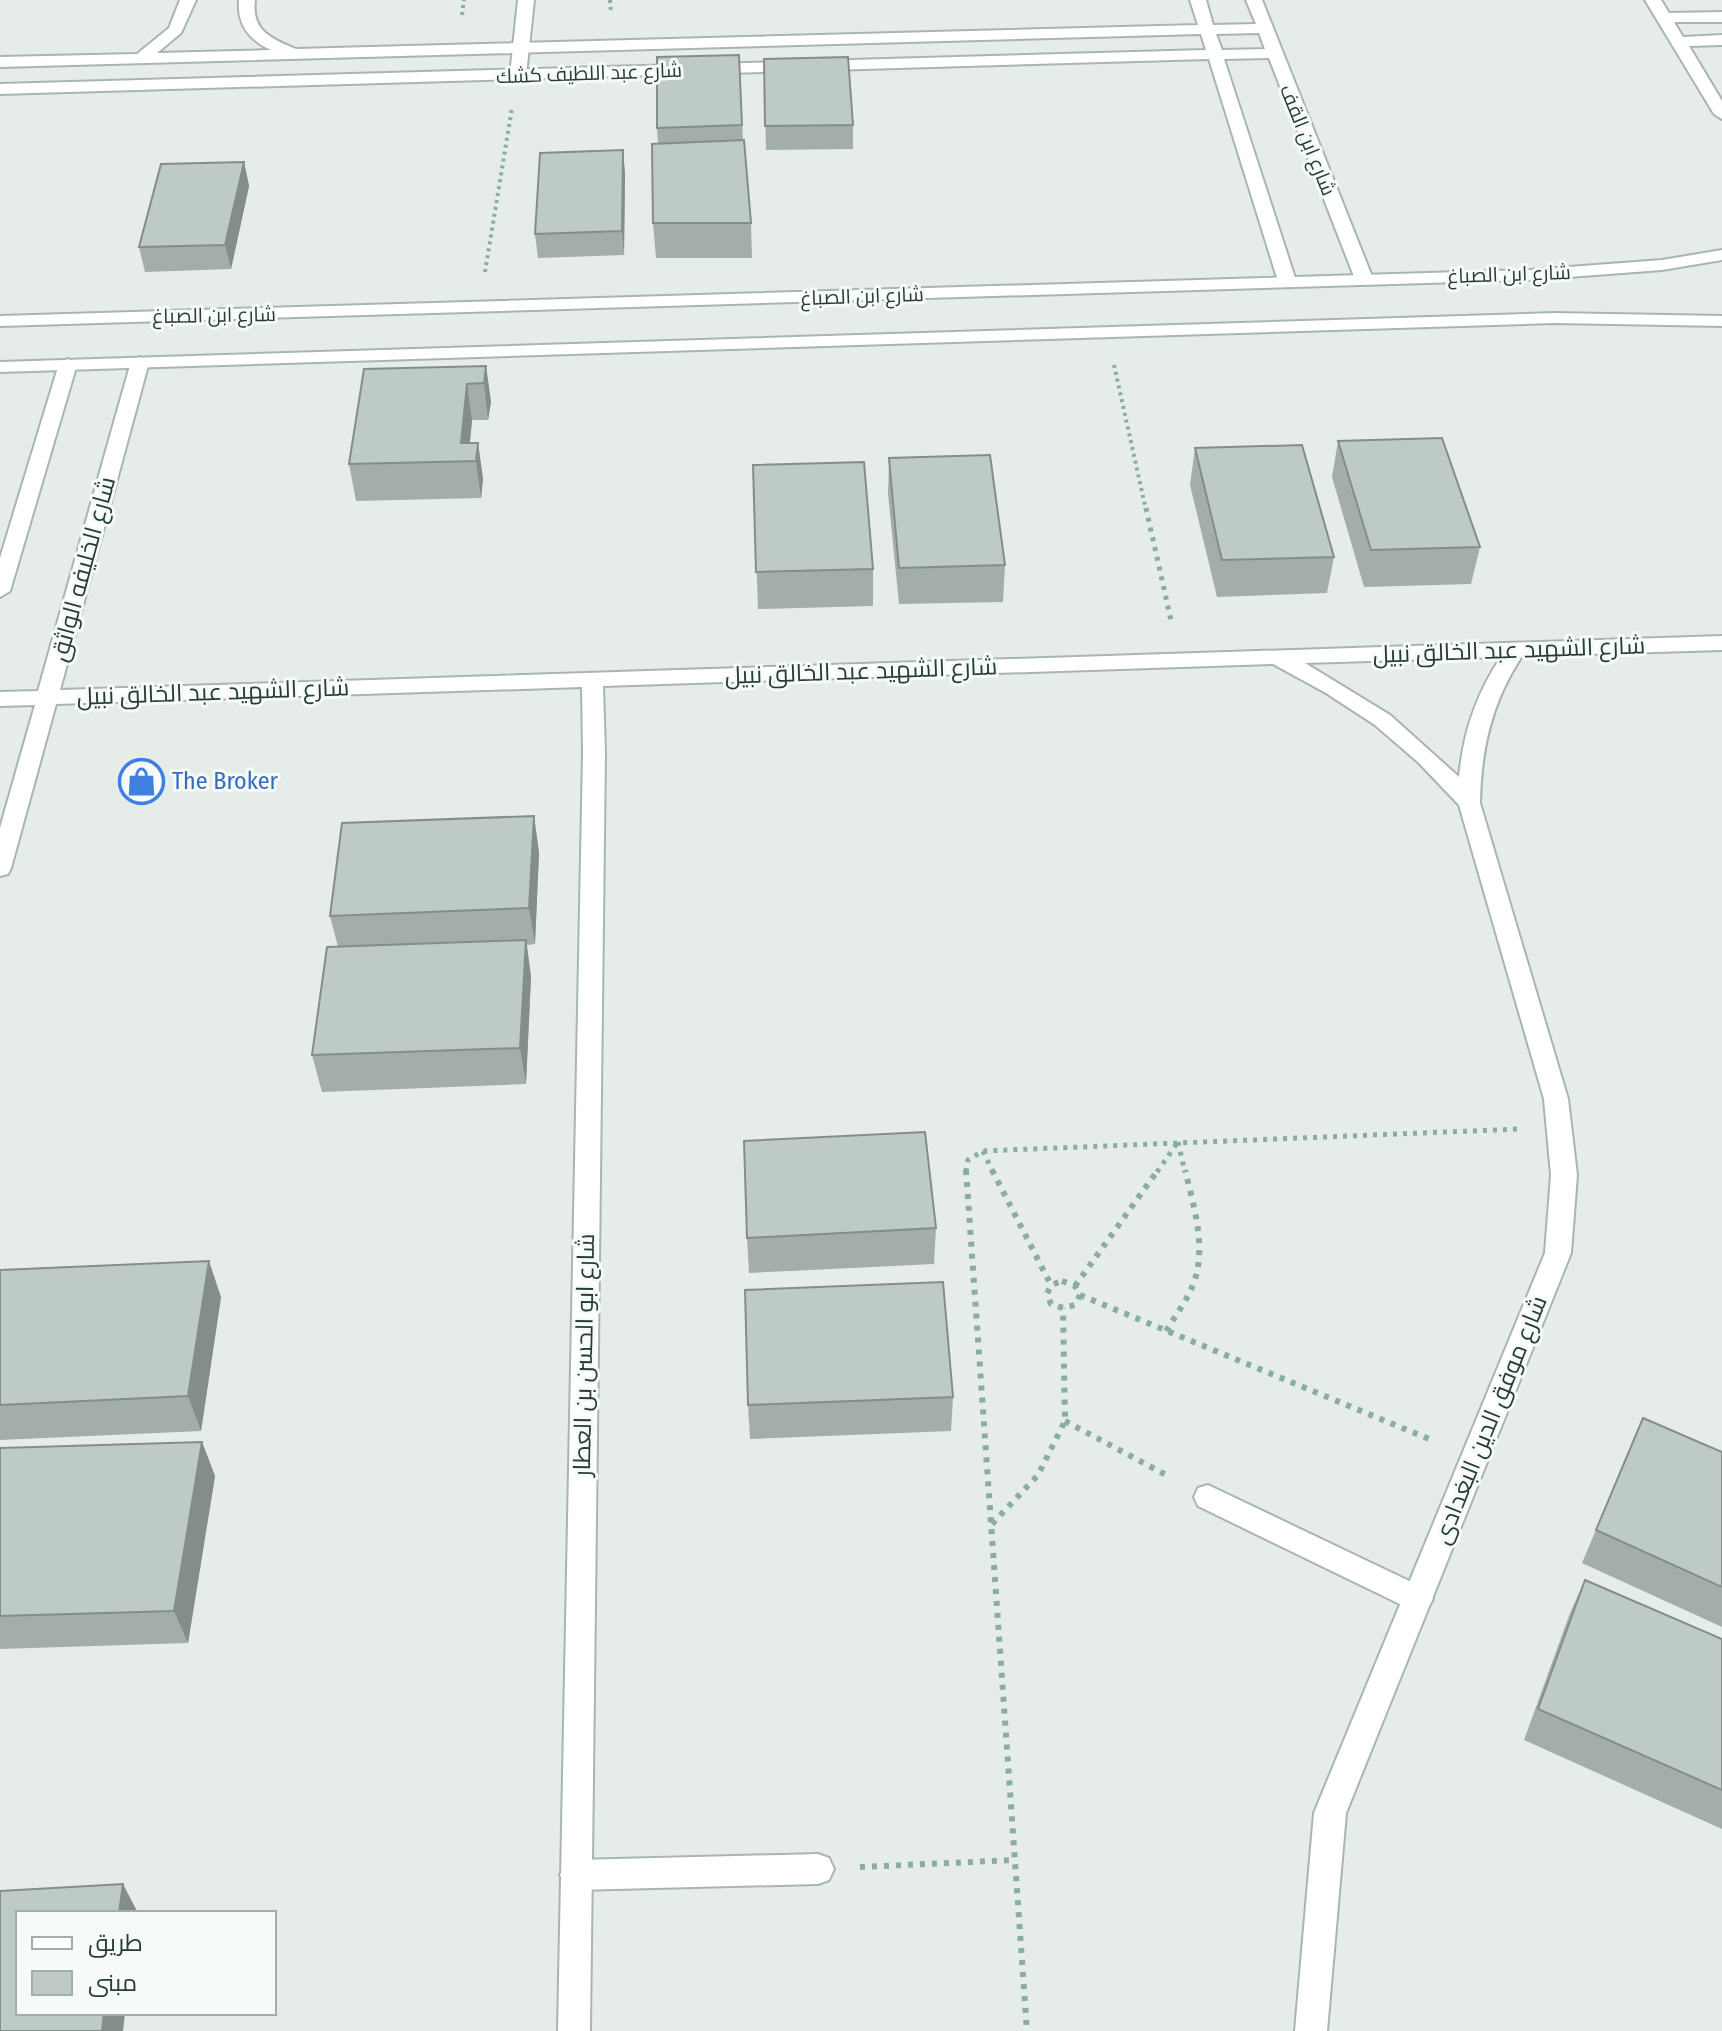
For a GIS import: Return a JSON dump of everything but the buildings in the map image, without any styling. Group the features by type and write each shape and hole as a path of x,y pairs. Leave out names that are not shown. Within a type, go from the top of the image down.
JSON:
{"street":[{"path":"140,59 176,30 188,0"},
{"path":"247,0 245,19 257,36 297,54"},
{"path":"518,75 526,0"},
{"path":"1198,0 1287,281"},
{"name":"شارع ابن القف","path":"1254,0 1364,279"},
{"path":"1653,0 1722,114"},
{"path":"1703,0 1718,17 1722,32"},
{"path":"1664,18 1718,17"},
{"name":"شارع عبد اللطيف كشك","path":"0,62 1265,28"},
{"path":"1678,42 1722,40"},
{"name":"شارع عبد اللطيف كشك","path":"0,89 1274,53"},
{"name":"شارع ابن الصباغ","path":"0,321 479,309 1590,271 1662,265 1722,255"},
{"name":"شارع ابن الصباغ","path":"0,367 1554,318 1722,321"},
{"name":"شارع الخليفه الواثق","path":"0,868 140,362"},
{"path":"0,591 68,364"},
{"name":"شارع الشهيد عبد الخالق نبيل","path":"0,699 1722,643"},
{"name":"شارع موفق الدين البغدادى","path":"1311,2031 1330,1813 1558,1253 1564,1175 1552,1084 1469,803 1473,736 1483,705 1516,650"},
{"name":"شارع موفق الدين البغدادى","path":"1276,658 1334,687 1405,735 1440,768 1469,803"},
{"name":"شارع ابو الحسن بن العطار","path":"574,2031 594,753 592,680"},
{"path":"1208,1497 1418,1599"},
{"path":"576,1875 818,1869"}],"path":[{"path":"479,309 518,75"},
{"path":"1106,331 1180,661"},
{"path":"1027,2031 965,1176 968,1160 983,1151 1560,1128"},
{"path":"1075,1286 1178,1142"},
{"path":"1166,1331 1196,1279 1200,1259 1178,1142"},
{"path":"983,1151 1051,1285"},
{"path":"1080,1295 1075,1305 1063,1308 1051,1304 1047,1294 1051,1285 1062,1281 1075,1286 1080,1295 1475,1458"},
{"path":"991,1524 1038,1475 1065,1421 1063,1308"},
{"path":"1065,1421 1208,1497"},
{"path":"818,1869 1015,1860"}],"place":[{"name":"The Broker","path":"141,781"}]}
